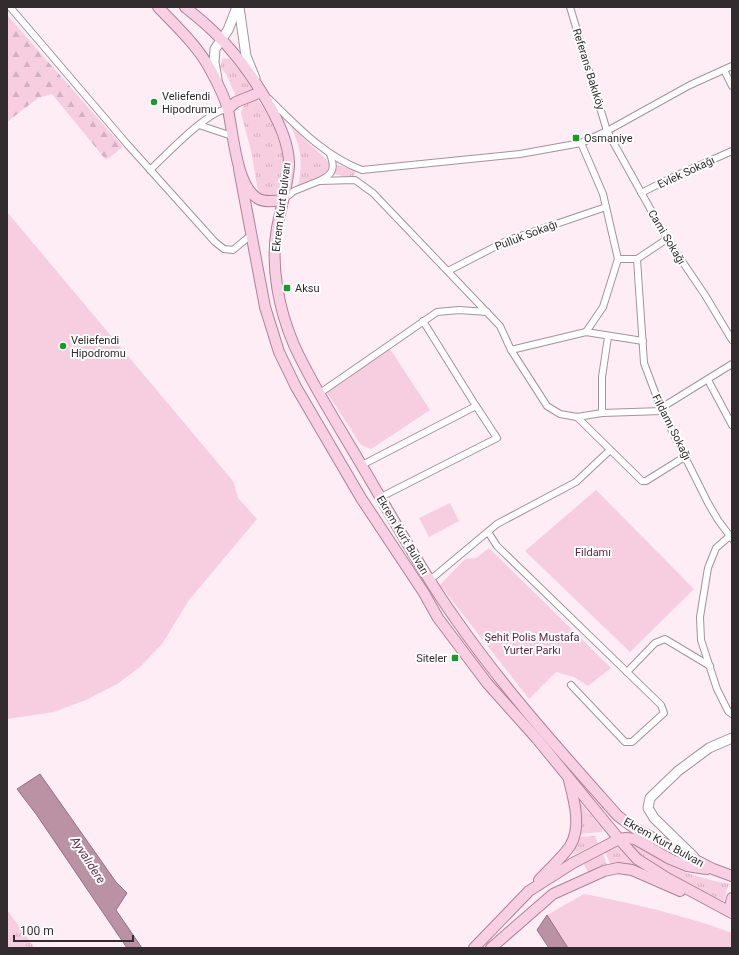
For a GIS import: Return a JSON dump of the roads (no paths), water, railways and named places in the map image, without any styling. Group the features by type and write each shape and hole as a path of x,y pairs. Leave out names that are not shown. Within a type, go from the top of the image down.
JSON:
{"main road":[{"path":"158,7 190,41 212,71 228,109 239,169 250,191 256,198 264,201 284,200"},
{"name":"Ekrem Kurt Bulvarı","path":"185,7 220,38 271,107 287,148 289,167 277,231 275,254 277,280 283,315 294,345 320,393 430,580 460,625 534,721 618,816 634,828 713,869"},
{"path":"228,109 240,100 261,92"},
{"name":"Ekrem Kurt Bulvarı","path":"239,169 265,307 279,352 361,498 456,644 487,683 537,739 619,839 637,859 708,901"},
{"path":"474,948 570,846 575,834 576,815 569,778"},
{"path":"529,891 572,863 619,839 626,838 634,839 670,859 687,866 713,869 732,876"},
{"path":"572,863 577,865 582,873 581,880"},
{"path":"491,948 542,902 561,889 611,869 632,870 674,890 708,901 730,912 732,898"}],"street":[{"path":"10,7 150,170 196,222 224,249 233,250 251,235"},
{"path":"218,85 214,62 214,49 220,38 228,30 238,7"},
{"path":"238,7 246,56 261,92 316,144 346,164 362,170 520,154 581,143 608,131 690,84 732,66"},
{"name":"Referans Bakıköy","path":"570,7 608,131"},
{"path":"724,70 732,86"},
{"path":"150,170 199,125 220,109 228,109"},
{"path":"199,125 232,136"},
{"name":"Cami Sokağı","path":"608,131 641,194 667,239 705,295 732,340"},
{"path":"581,143 603,194 618,259 604,307 586,332"},
{"name":"Evlek Sokağı","path":"641,194 671,178 732,151"},
{"path":"284,200 294,191 328,177 333,170 334,165 330,154"},
{"path":"354,180 362,170"},
{"path":"320,181 354,180 373,193 500,326 511,350 547,406 560,414 577,417 602,413 661,410 732,364"},
{"name":"Pulluk Sokağı","path":"448,271 506,241 606,207"},
{"path":"618,259 637,259 667,239"},
{"name":"Fildamı Sokağı","path":"637,259 644,363 652,388 661,410 712,508 731,536"},
{"path":"320,393 437,312 459,310 487,312"},
{"path":"381,498 497,438 423,321"},
{"path":"511,350 586,332 608,337 643,341"},
{"path":"602,413 602,377 608,337"},
{"path":"708,380 732,425"},
{"path":"362,465 476,406"},
{"path":"577,417 609,451 642,481 646,481 686,456"},
{"path":"430,580 497,524 576,482 609,451"},
{"path":"488,532 497,546 661,705 664,713 632,742 625,742 571,685"},
{"path":"731,536 716,548 708,568 700,617 701,640 717,689 728,711 732,714"},
{"path":"627,672 655,643 664,639 710,666"},
{"path":"699,862 654,818 648,808 650,798 678,771 692,760 709,748 732,738"}],"water":[{"name":"Ayvalıdere","path":"40,774 116,882 127,893 116,910 142,948 127,948 36,814 17,789"},
{"path":"547,915 568,948 549,948 537,930"}],"place":[{"name":"Veliefendi Hipodrumu","path":"154,102"},
{"name":"Osmaniye","path":"576,138"},
{"name":"Aksu","path":"287,288"},
{"name":"Veliefendi Hipodromu","path":"63,346"},
{"name":"Siteler","path":"455,658"}],"park label":[{"name":"Fildamı","path":"593,552"},
{"name":"Şehit Polis Mustafa Yurter Parkı","path":"532,643"}]}
